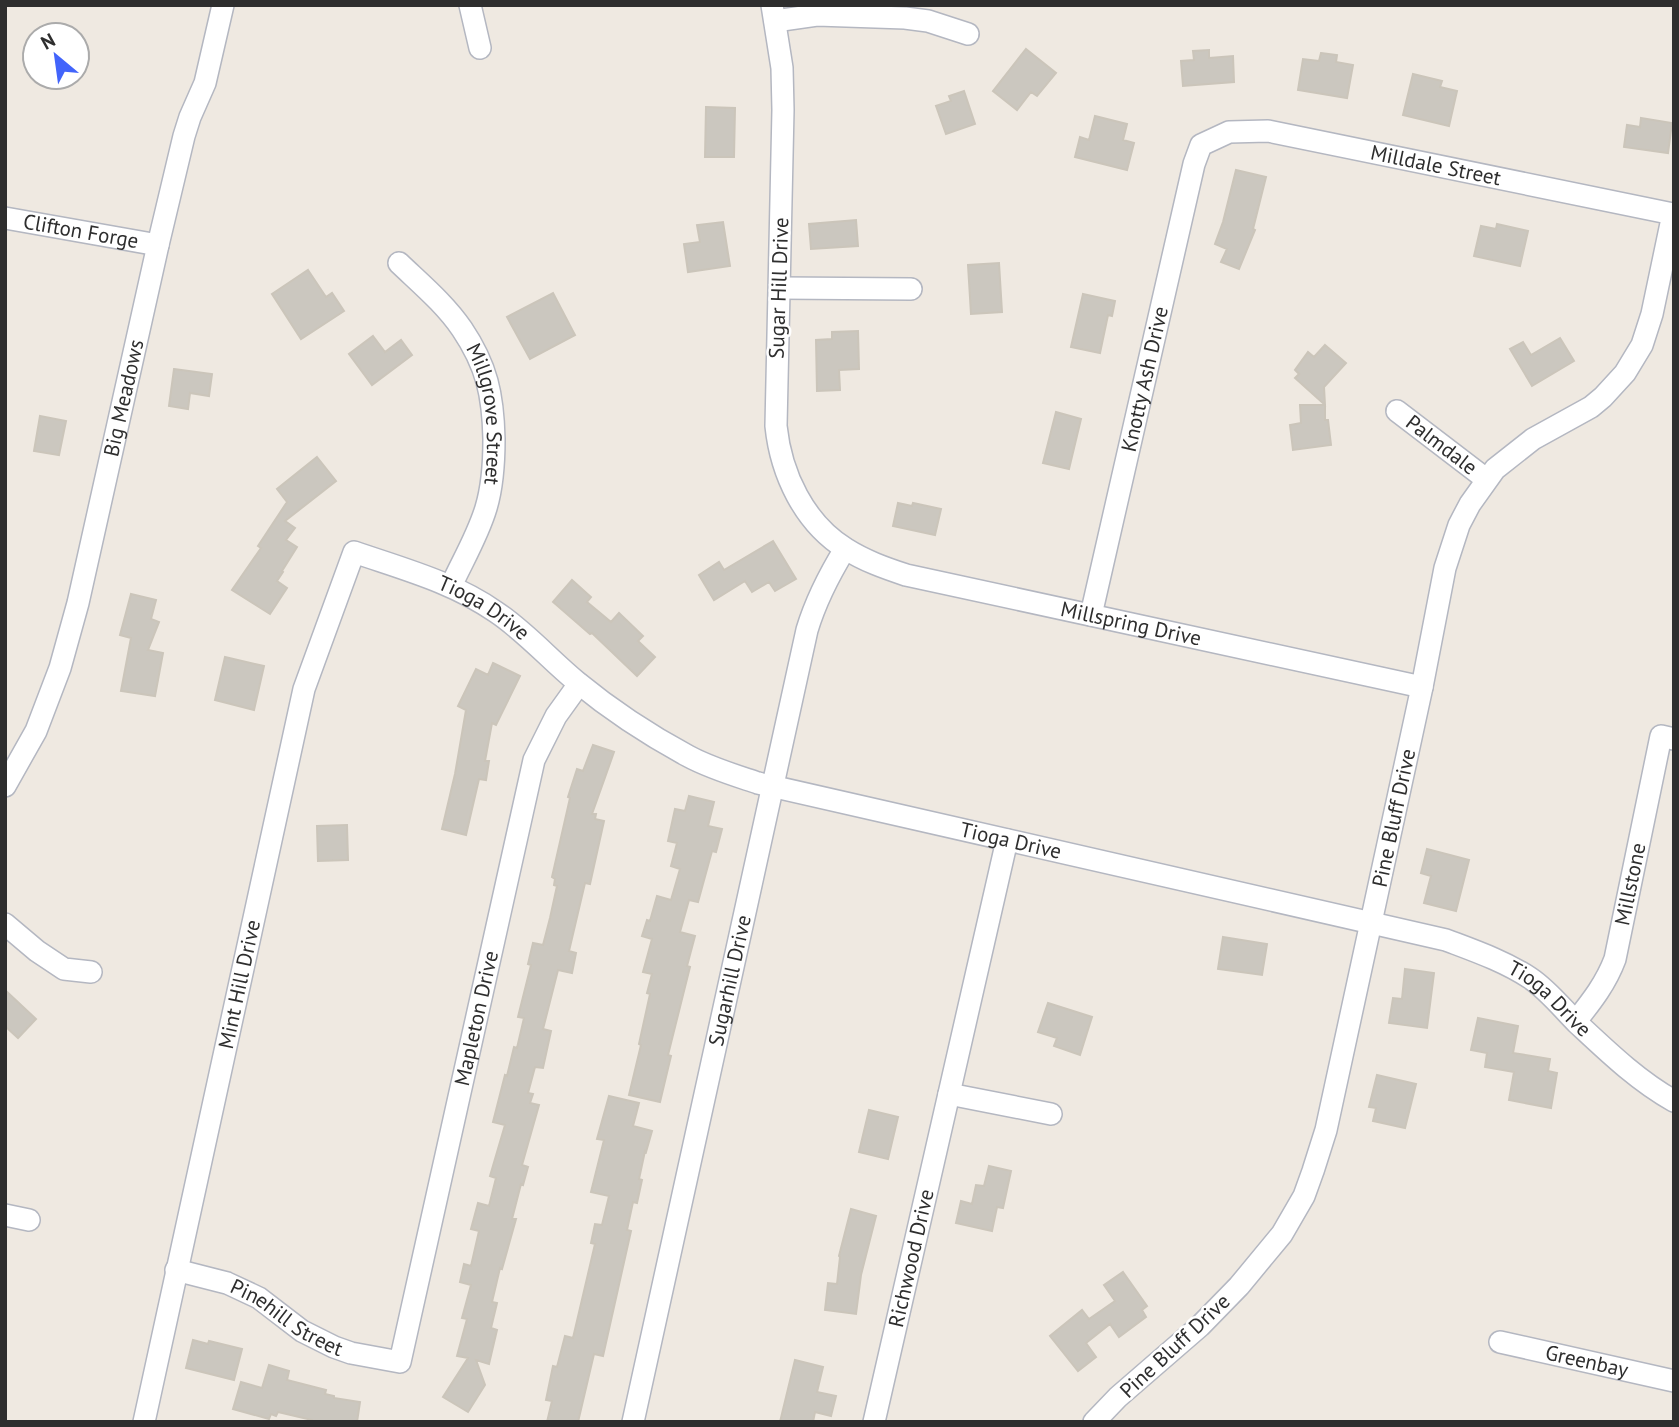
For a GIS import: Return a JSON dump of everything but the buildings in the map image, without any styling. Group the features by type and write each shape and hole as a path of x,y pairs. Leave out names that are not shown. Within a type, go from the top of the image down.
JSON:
{"street":[{"name":"Big Meadows","path":"5,786 36,730 60,668 78,603 184,136 205,83 223,5"},
{"path":"470,5 480,48"},
{"path":"774,13 905,18 968,34"},
{"name":"Sugar Hill Drive","path":"774,13 782,68 783,110 776,426 781,460 804,507 827,534 845,548"},
{"name":"Milldale Street","path":"1200,145 1229,132 1268,131 1673,214"},
{"name":"Knotty Ash Drive","path":"1091,615 1200,145"},
{"name":"Pine Bluff Drive","path":"1094,1422 1118,1397 1200,1326 1239,1286 1282,1234 1304,1196 1326,1130 1422,687 1445,568 1459,525 1486,479 1495,469 1532,439 1577,416 1597,402 1625,373 1642,345 1652,314 1673,214"},
{"name":"Clifton Forge","path":"5,218 158,246"},
{"name":"Millgrove Street","path":"399,263 433,294 461,327 479,358 494,409 494,461 487,506 451,586"},
{"path":"780,288 911,289"},
{"name":"Palmdale","path":"1397,411 1486,479"},
{"name":"Millspring Drive","path":"845,548 881,567 906,575 1422,687"},
{"name":"Sugarhill Drive","path":"633,1422 807,630 825,583 845,548"},
{"name":"Tioga Drive","path":"354,552 433,578 495,611 518,628 579,684 639,727 716,769 773,787 1446,940 1498,960 1530,978 1630,1070 1674,1101"},
{"name":"Mint Hill Drive","path":"144,1422 304,688 354,552"},
{"name":"Mapleton Drive","path":"400,1362 534,760 556,716 579,684"},
{"name":"Millstone","path":"1576,1021 1595,997 1615,959 1667,737"},
{"name":"Richwood Drive","path":"874,1422 1007,841"},
{"path":"5,924 64,969 91,972"},
{"path":"949,1094 1051,1114"},
{"path":"5,1215 29,1220"},
{"name":"Pinehill Street","path":"176,1270 227,1283 259,1298 302,1331 334,1347 400,1362"},
{"name":"Greenbay","path":"1500,1342 1674,1381"}]}
